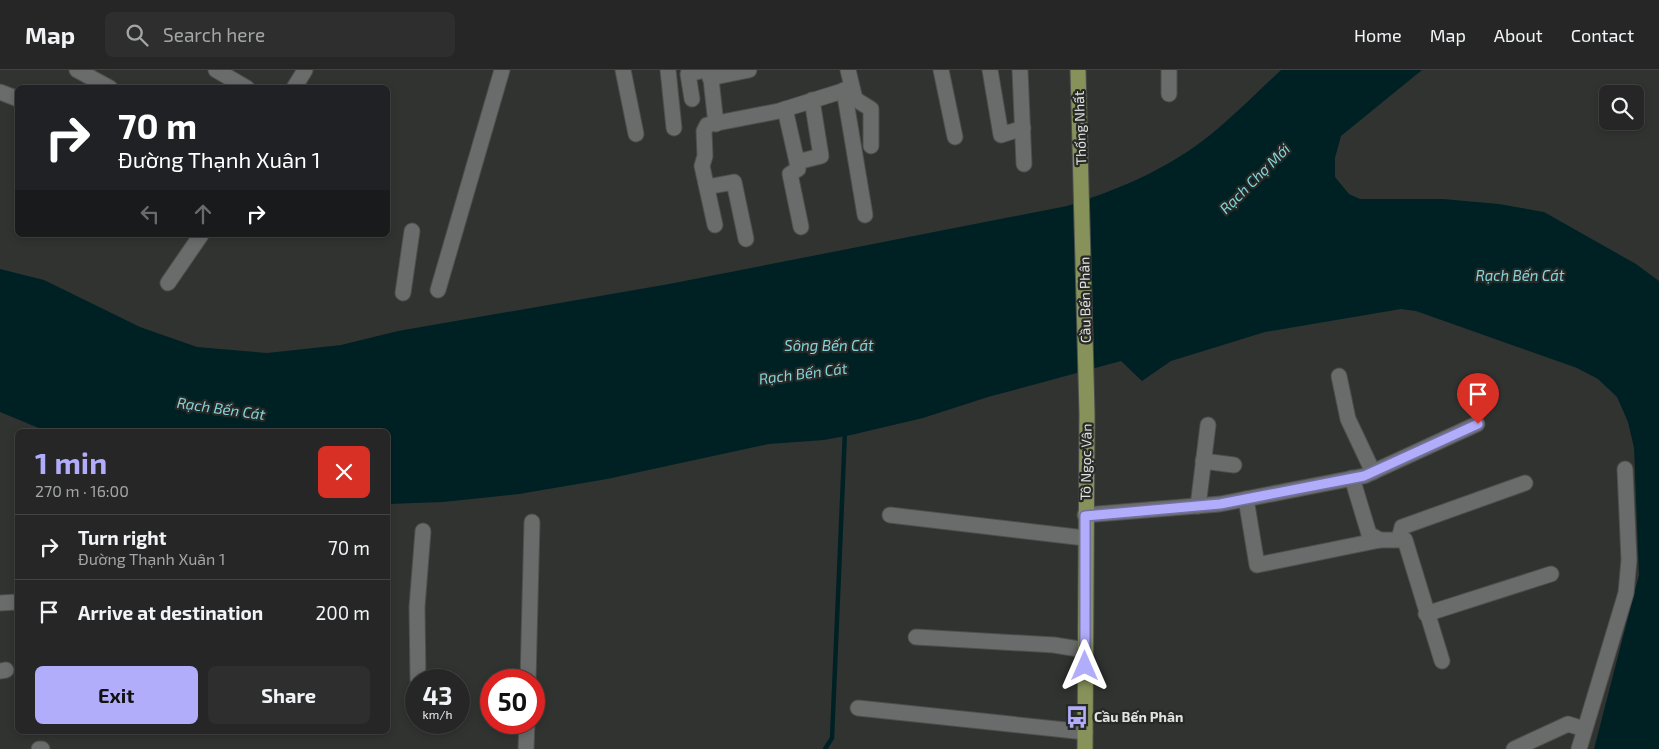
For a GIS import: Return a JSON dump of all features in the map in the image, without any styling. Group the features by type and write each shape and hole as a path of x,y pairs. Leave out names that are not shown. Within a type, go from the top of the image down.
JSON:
{"main road":[{"name":"Thống Nhất","path":"1078,70 1083,185"},
{"name":"Cầu Bến Phân","path":"1083,185 1087,414"},
{"name":"Tô Ngọc Vân","path":"1085,749 1087,414"}],"street":[{"path":"78,70 105,85"},
{"path":"216,70 242,85"},
{"path":"296,85 305,70"},
{"path":"438,290 502,70"},
{"path":"623,70 636,134"},
{"path":"668,70 674,128"},
{"path":"692,98 688,74 749,70"},
{"path":"848,70 848,89 864,216"},
{"path":"941,70 955,137"},
{"path":"990,70 1001,135 1023,128"},
{"path":"1020,70 1024,164"},
{"path":"1168,94 1169,70"},
{"path":"708,73 716,124"},
{"path":"715,225 702,166 706,156 704,131 707,125 785,109 848,89"},
{"path":"848,89 855,99 871,109 871,146"},
{"path":"0,92 15,99"},
{"path":"797,162 821,156 812,100"},
{"path":"785,109 798,168 790,174 800,227"},
{"path":"707,187 734,182 746,239"},
{"path":"403,293 412,231"},
{"path":"168,283 196,239"},
{"path":"1339,376 1348,419 1373,472"},
{"path":"1085,516 1198,506 1246,499 1352,478 1373,472 1478,424"},
{"path":"1198,506 1208,425"},
{"path":"1203,461 1234,465"},
{"path":"1579,749 1626,593 1629,560 1625,469"},
{"path":"1352,478 1369,534 1380,540"},
{"path":"1399,539 1402,527 1525,483"},
{"path":"1246,499 1257,565 1380,540 1405,540 1426,614 1442,661"},
{"path":"890,515 1085,538"},
{"path":"528,669 532,522"},
{"path":"418,669 417,608 422,531"},
{"path":"1426,614 1551,574"},
{"path":"0,603 15,602"},
{"path":"916,637 1054,645 1085,650"},
{"path":"858,708 1085,732"},
{"path":"1514,749 1568,724 1584,729"},
{"path":"526,749 527,734"}],"water":[{"name":"Sông Bến Cát","path":"1281,70 1422,70 1341,136 1335,158 1335,177 1349,194 1360,199 1443,199 1499,204 1544,212 1636,264 1659,281 1659,749 1594,749 1639,575 1634,448 1628,422 1617,397 1598,379 1577,368 1416,311 1401,309 1265,332 1171,361 1142,381 1121,361 988,397 923,418 851,435 824,440 769,444 607,479 519,494 443,502 390,504 390,429 41,429 0,412 0,269 44,280 140,327 197,347 267,353 341,345 398,331 669,284 1067,206 1137,180 1170,163 1201,142"}],"waterway":[{"path":"825,749 832,738 845,431"}],"place":[{"name":"Cầu Bến Phân","path":"1077,717"}],"route":[{"path":"1085,666 1085,516 1220,504 1364,476 1478,424"}],"water label":[{"name":"Rạch Chợ Mới","path":"1255,179"},
{"name":"Rạch Bến Cát","path":"1520,276"},
{"name":"Rạch Bến Cát","path":"803,374"},
{"name":"Rạch Bến Cát","path":"221,409"}]}
